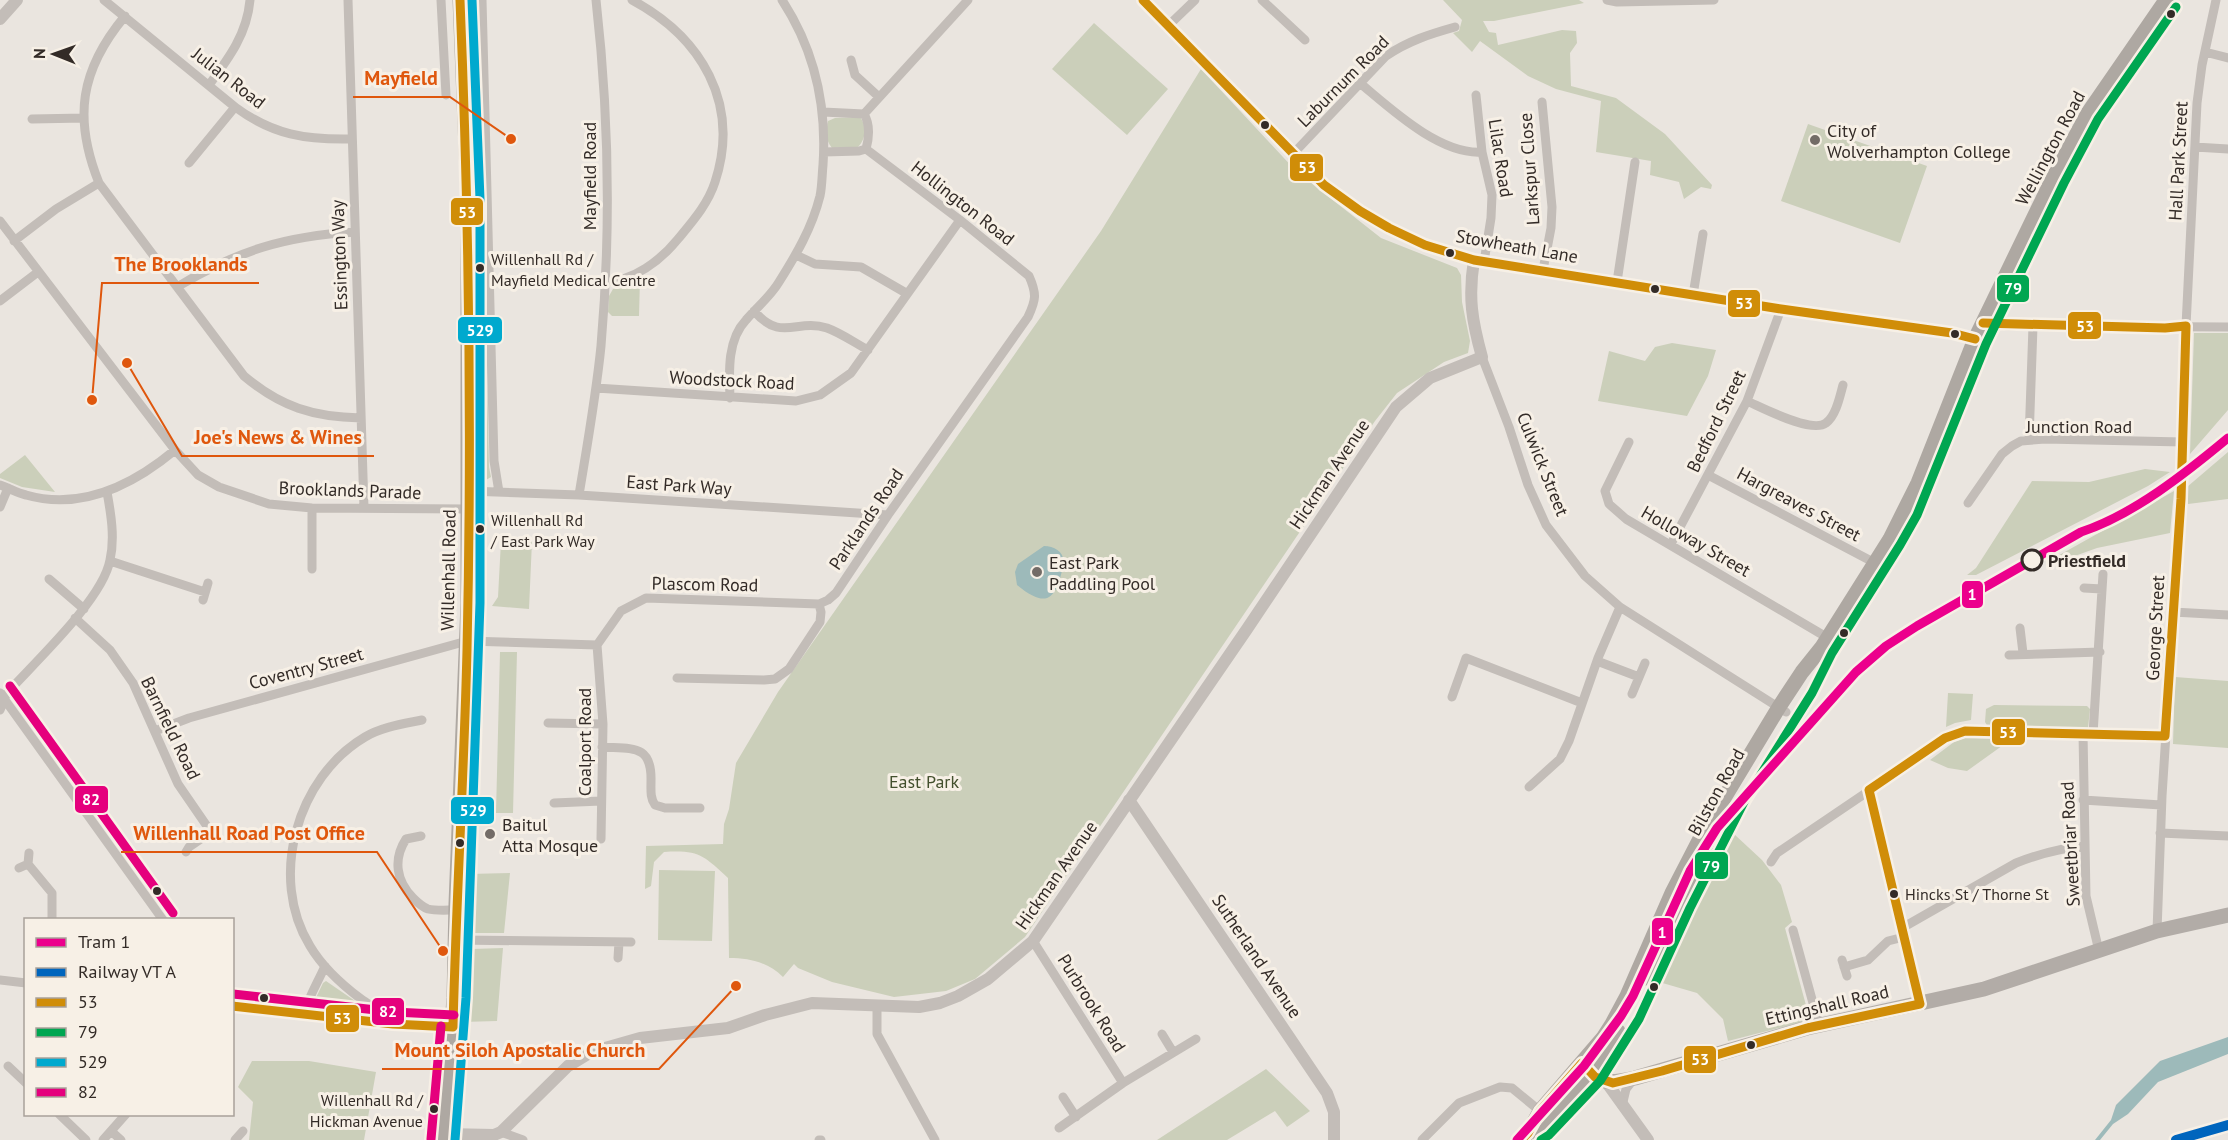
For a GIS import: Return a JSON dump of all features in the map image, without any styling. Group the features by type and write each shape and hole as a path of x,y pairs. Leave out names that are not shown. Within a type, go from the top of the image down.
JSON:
{"highway":[{"name":"Willenhall Road","path":"439,1138 453,1027 467,641 468,199 460,0"},
{"name":"Wellington Road","path":"1983,323 2053,178 2088,113 2166,0"},
{"name":"Bilston Road","path":"1524,1136 1540,1127 1629,1013 1679,903 1735,794 1782,710 1807,678 1825,643 1890,539 1918,483 1983,323"},
{"name":"Bilston Road","path":"1524,1136 1540,1110 1586,1069"}],"main road":[{"name":"Ettingshall Road","path":"1607,1083 1635,1078 1819,1025 1984,989 2157,931 2228,915"},
{"path":"1586,1069 1607,1083"}],"street":[{"path":"0,19 16,0"},
{"name":"Julian Road","path":"104,0 235,107 258,122 283,133 320,140 352,140"},
{"path":"209,84 237,45 248,17 250,0"},
{"name":"Essington Way","path":"348,0 364,508"},
{"path":"441,0 446,95"},
{"path":"482,0 494,461 499,492"},
{"name":"Mayfield Road","path":"579,495 596,388 605,281 607,136 596,0"},
{"path":"605,281 622,281 659,258 675,243 703,208 711,194 716,182 721,148 721,109 711,75 696,52 674,27 632,0"},
{"path":"730,398 729,376 732,344 737,330 776,287 796,255 806,236 820,195 824,152 823,112 806,45 796,22 782,0"},
{"name":"Stowheath Lane","path":"1143,0 1292,155 1324,185 1370,218 1425,245 1479,261 1781,309 1952,333 1975,339"},
{"path":"1169,25 1195,0"},
{"path":"1262,0 1305,40"},
{"path":"1607,0 1686,2 1714,0"},
{"name":"Hall Park Street","path":"2186,326 2199,82 2216,0"},
{"path":"864,114 961,2"},
{"path":"124,16 107,39 94,63 86,89 84,118 87,148 99,183 244,376 282,403 325,416 361,418"},
{"name":"Laburnum Road","path":"1292,155 1386,56 1403,44 1455,27"},
{"path":"2205,52 2228,58"},
{"path":"851,60 855,75 879,97"},
{"path":"444,63 462,62"},
{"path":"1361,84 1421,130 1464,151 1482,152"},
{"name":"Lilac Road","path":"1476,95 1482,152 1492,195 1491,218 1479,261"},
{"name":"Larkspur Close","path":"1542,102 1552,207 1544,270"},
{"path":"189,163 235,107"},
{"path":"823,112 864,114"},
{"path":"824,152 866,149 868,127 864,114"},
{"path":"32,119 84,118"},
{"path":"2195,147 2228,149"},
{"name":"Hollington Road","path":"866,149 1029,276 1035,288"},
{"path":"1617,282 1635,162"},
{"path":"14,241 56,209 99,183"},
{"name":"Woodstock Road","path":"596,388 796,401 820,395 850,373 960,220"},
{"name":"Brooklands Parade","path":"0,221 175,450 198,475 235,494 269,504 312,508 468,509"},
{"path":"177,287 227,260 264,246 308,236 355,232"},
{"path":"1693,295 1703,234"},
{"path":"796,255 815,264 861,267 906,293"},
{"name":"Culwick Street","path":"1479,261 1470,290 1470,307 1482,357 1528,485 1546,525 1585,576 1620,607 1782,710"},
{"path":"2,303 38,272"},
{"name":"Parklands Road","path":"819,604 836,593 888,515 1028,317 1035,302 1035,288"},
{"name":"Bedford Street","path":"1671,544 1747,401 1781,309"},
{"path":"754,311 762,320 777,328 816,326 826,328 868,350"},
{"path":"1983,323 2033,326 2228,327"},
{"path":"2029,440 2033,326"},
{"name":"George Street","path":"2157,931 2161,805 2181,492 2186,326"},
{"name":"Hickman Avenue","path":"501,1132 568,1066 591,1052 640,1038 728,1028 765,1015 812,1003 919,1007 940,1003 958,996 988,979 1033,941 1247,630 1396,408 1430,378 1482,357"},
{"path":"1747,401 1809,426 1820,427 1828,423 1843,385"},
{"name":"Junction Road","path":"1968,503 2002,454 2012,446 2029,440 2182,442"},
{"name":"Holloway Street","path":"1629,442 1605,491 1609,504 1624,518 1671,544 1825,643"},
{"path":"0,507 4,486 26,495 60,500 107,492 142,476 175,450"},
{"name":"Hargreaves Street","path":"1708,475 1875,563"},
{"name":"East Park Way","path":"469,491 579,495 888,515"},
{"path":"2,696 84,609 105,577 110,561 111,519 107,492"},
{"path":"312,508 312,569"},
{"path":"110,561 205,592"},
{"path":"2093,734 2100,652 2103,574"},
{"path":"49,579 84,609"},
{"path":"2084,588 2102,589"},
{"name":"Plascom Road","path":"597,645 621,611 646,598 819,604"},
{"path":"677,678 764,680 775,679 783,675 820,622 822,617 819,604"},
{"path":"1529,787 1560,759 1620,607"},
{"path":"2173,612 2228,615"},
{"name":"Barnfield Road","path":"75,618 110,650 133,683 178,784 211,832 189,847 186,852"},
{"path":"2020,628 2023,653"},
{"path":"467,641 597,645"},
{"name":"Coventry Street","path":"155,731 189,718 467,641"},
{"name":"Coalport Road","path":"597,645 603,724 602,839"},
{"path":"2008,655 2100,652"},
{"path":"1452,697 1466,658 1582,703"},
{"path":"1597,661 1639,677"},
{"path":"1632,694 1645,663"},
{"path":"0,710 2,696"},
{"path":"2,696 162,918"},
{"path":"393,1024 385,1014 339,981 325,966 304,933 296,910 292,888 291,854 307,801 330,767 366,737 381,730 422,720"},
{"path":"548,723 603,724"},
{"path":"1771,862 1777,853 1945,738 1965,730 2165,736"},
{"name":"Sweetbriar Road","path":"2083,733 2086,896 2099,951"},
{"path":"602,747 635,749 645,755 651,768 651,796 655,805 665,808 700,808"},
{"path":"1869,790 1920,1004"},
{"name":"Sutherland Avenue","path":"1130,800 1327,1093 1334,1112 1334,1140"},
{"path":"2083,800 2161,805"},
{"path":"554,803 601,801"},
{"path":"2160,833 2228,836"},
{"path":"421,836 406,839 400,849 397,866 399,881 407,893 426,909 456,910"},
{"path":"1844,968 1868,960 1888,941 2016,863 2062,848 2085,846"},
{"path":"29,853 23,866 52,893 52,918"},
{"path":"1793,930 1819,1025"},
{"path":"455,940 631,942"},
{"name":"Purbrook Road","path":"1033,941 1123,1083"},
{"path":"618,958 619,942"},
{"path":"304,1014 307,1002 315,991 325,966"},
{"path":"0,980 24,983"},
{"path":"877,1005 877,1034 935,1140"},
{"path":"234,1006 393,1024 453,1027"},
{"path":"1162,1034 1173,1052"},
{"path":"1059,1128 1123,1083 1196,1039"},
{"path":"9,1066 24,1081"},
{"path":"1622,1106 1626,1089 1635,1078"},
{"path":"1607,1083 1648,1140"},
{"path":"1422,1140 1459,1103 1500,1087 1512,1088 1540,1110"},
{"path":"1063,1097 1076,1117"},
{"path":"61,1116 86,1140"},
{"path":"103,1140 124,1116"},
{"path":"111,1131 121,1140"},
{"path":"235,1140 243,1131"},
{"path":"439,1138 487,1137 501,1132 523,1140"}],"green space":[{"path":"465,0 475,0 480,87 491,477 486,480 478,477 475,233"},
{"path":"1443,0 1579,0 1584,3 1494,21 1483,21 1489,32 1496,33 1498,45 1562,30 1576,31 1577,43 1570,53 1571,86 1616,98 1665,134 1712,185 1711,189 1701,187 1684,199 1679,182 1650,175 1651,161 1596,152 1601,101 1556,89 1528,76 1480,41 1472,52 1453,33 1459,31 1462,20"},
{"path":"1094,23 1168,89 1127,135 1052,69"},
{"name":"East Park","path":"1201,69 1296,171 1381,238 1457,268 1461,275 1462,302 1470,341 1468,353 1444,362 1397,393 1375,421 1025,937 975,979 946,991 894,997 832,982 798,968 794,964 783,977 758,962 729,958 728,878 706,859 693,853 664,852 654,862 651,886 645,889 646,846 723,844 724,824 729,809 736,763 778,692 1101,231"},
{"path":"860,117 865,132 858,147 832,148 828,142 828,121 835,118"},
{"path":"1808,124 1927,166 1900,243 1781,201"},
{"path":"640,278 639,316 612,316 608,312 609,296 613,289"},
{"path":"2194,333 2228,333 2228,410 2190,454"},
{"path":"1672,343 1716,350 1708,376 1687,416 1598,401 1609,351 1645,361 1655,347"},
{"path":"2228,452 2228,499 2188,504 2187,487"},
{"path":"25,455 55,492 22,487 0,478 0,474"},
{"path":"2145,469 2170,472 2148,486 1976,575 1967,575 1976,568 2032,481 2089,482"},
{"path":"2174,491 2170,533 2097,548 2058,562 2054,558"},
{"path":"501,541 532,541 529,609 492,606 498,597"},
{"path":"500,652 517,652 513,813 496,813"},
{"path":"2175,677 2228,681 2228,748 2173,744"},
{"path":"1948,693 1973,694 1971,720 1946,727"},
{"path":"1994,705 2087,706 2090,709 2088,728 2086,730 1988,727 1985,722 1986,709"},
{"path":"1965,738 2006,739 2006,743 1967,771 1948,768 1930,760 1954,742"},
{"path":"1734,834 1762,860 1781,885 1792,922 1785,928 1810,1020 1728,1041 1723,1019 1697,993 1659,982 1694,902"},
{"path":"659,870 715,871 712,941 658,940"},
{"path":"510,873 504,933 468,933 468,874"},
{"path":"503,948 497,1021 462,1022 469,951"},
{"path":"326,981 358,1003 355,1011 313,1004"},
{"path":"252,1061 309,1061 376,1072 364,1140 249,1140 253,1102 238,1087"},
{"path":"1266,1069 1310,1111 1287,1127 1275,1111 1227,1140 1157,1140"}],"water":[{"name":"East Park Paddling Pool","path":"1044,546 1057,550 1064,562 1055,591 1051,596 1038,598 1017,585 1015,572 1018,564"},
{"path":"2228,1037 2228,1054 2158,1082 2128,1114 2113,1124 2100,1140 2095,1140 2111,1120 2116,1105 2160,1061"}],"tram line":[{"name":"1","path":"1517,1140 1584,1066 1621,1016 1633,996 1690,871 1717,828 1856,672 1886,646 1917,626 2081,532 2101,525 2139,504 2177,479 2228,438"}],"transit line":[{"name":"53","path":"453,1027 469,569 466,163 460,0"},
{"name":"529","path":"455,1140 466,998 480,603 480,199 472,0"},
{"name":"53","path":"1143,0 1324,185 1360,211 1425,245 1474,260 1781,309 1952,333 1975,339"},
{"name":"79","path":"1541,1140 1549,1135 1600,1081 1639,1019 1690,908 1745,800 1812,693 1832,653 1917,515 1986,344 2064,183 2098,119 2176,7"},
{"name":"53","path":"1983,323 2165,328 2186,326"},
{"name":"53","path":"2165,736 2181,499 2186,326"},
{"name":"82","path":"10,686 173,913"},
{"name":"53","path":"1869,790 1945,738 1965,731 2165,736"},
{"name":"53","path":"1869,790 1920,1004"},
{"name":"82","path":"234,994 394,1012 454,1015"},
{"name":"53","path":"1521,1140 1528,1133 1540,1111 1582,1063 1595,1077 1613,1083 1662,1071 1807,1028 1920,1004"},
{"name":"53","path":"234,1006 393,1024 453,1027"},
{"name":"82","path":"431,1139 441,1026"},
{"path":"2176,1140 2228,1125"}],"place":[{"name":"Mayfield","path":"511,139"},
{"name":"City of Wolverhampton College","path":"1815,140"},
{"name":"Willenhall Rd / Mayfield Medical Centre","path":"480,268"},
{"name":"Joe's News & Wines","path":"127,363"},
{"name":"The Brooklands","path":"92,400"},
{"name":"Willenhall Rd / East Park Way","path":"480,529"},
{"name":"Priestfield","path":"2032,560"},
{"name":"East Park Paddling Pool","path":"1037,572"},
{"name":"Baitul Atta Mosque","path":"490,834"},
{"name":"Hincks St / Thorne St","path":"1894,894"},
{"name":"Willenhall Road Post Office","path":"443,951"},
{"name":"Mount Siloh Apostalic Church","path":"736,986"},
{"name":"Willenhall Rd / Hickman Avenue","path":"434,1109"}]}
